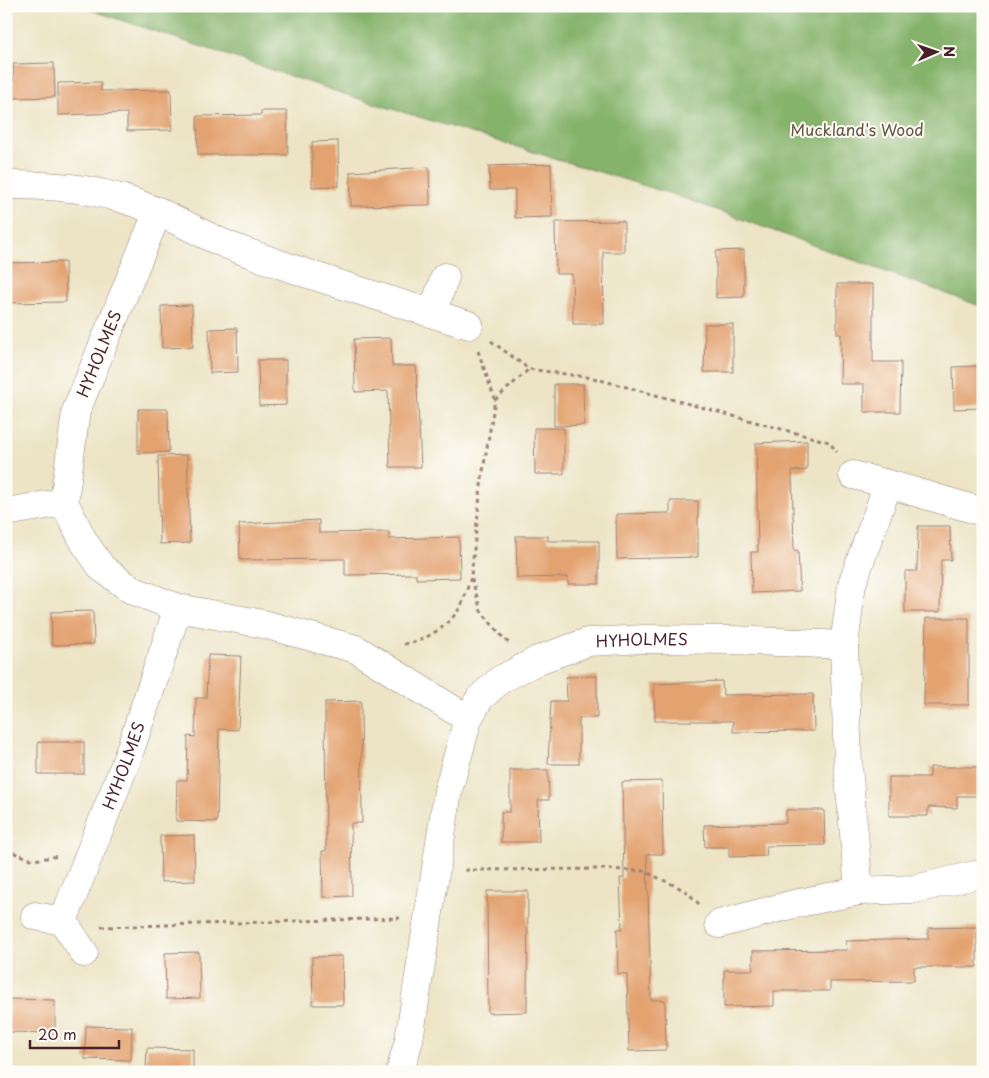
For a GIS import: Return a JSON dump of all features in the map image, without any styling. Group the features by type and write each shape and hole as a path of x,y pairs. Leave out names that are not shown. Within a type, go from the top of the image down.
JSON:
{"street":[{"path":"6,185 58,185 106,193 158,211 228,245 316,277 469,325"},
{"name":"HYHOLMES","path":"64,502 76,411 158,211"},
{"path":"432,313 445,277"},
{"path":"854,475 983,512"},
{"path":"859,891 848,766 844,645 852,584 888,484"},
{"path":"6,512 64,502 84,542 102,568 132,590 178,608 263,624 356,648 468,719"},
{"name":"HYHOLMES","path":"65,924 82,867 127,759 178,608"},
{"name":"HYHOLMES","path":"400,1072 409,1040 448,791 468,719 480,698 500,680 538,660 588,642 644,639 733,640 844,645"},
{"path":"719,924 794,904 859,891 915,889 975,875"},
{"path":"35,916 65,924 84,953"},
{"name":"HYHOLMES","path":"409,1040 420,1072"}],"path":[{"path":"469,325 529,369 593,378 829,442 854,475"},
{"path":"403,644 412,643 445,626 461,606 471,576 482,477 495,400 469,325"},
{"path":"495,400 529,369"},
{"path":"471,576 481,611 504,640 538,660"},
{"path":"6,850 34,860 65,854 82,867"},
{"path":"435,870 604,869 644,871 686,891 719,924"},
{"path":"65,924 428,917"}],"green space":[{"name":"Muckland's Wood","path":"79,6 983,6 983,307 675,195 350,96"}],"building":[{"path":"54,63 55,97 14,98 13,64"},
{"path":"101,82 101,91 171,90 172,130 127,131 127,113 58,115 58,83"},
{"path":"261,111 287,111 288,155 198,155 197,116 261,115"},
{"path":"338,141 339,186 312,187 312,142"},
{"path":"551,164 552,217 515,218 515,190 490,190 489,166"},
{"path":"429,167 430,205 351,206 350,172"},
{"path":"624,221 624,252 603,252 604,324 573,324 572,274 556,274 555,222"},
{"path":"744,250 744,297 716,298 716,251"},
{"path":"65,262 66,302 6,303 6,263"},
{"path":"837,284 873,284 873,362 901,362 900,412 864,412 864,384 840,384 841,334 837,334"},
{"path":"192,305 193,347 162,348 161,306"},
{"path":"705,324 733,324 733,372 704,372"},
{"path":"237,328 238,372 210,373 209,329"},
{"path":"391,338 392,366 416,366 421,467 390,467 388,391 355,392 354,339"},
{"path":"258,360 286,360 286,405 259,406"},
{"path":"978,366 979,376 983,376 983,408 954,409 953,367"},
{"path":"554,384 583,384 584,425 554,426"},
{"path":"138,409 168,409 169,452 138,453"},
{"path":"534,428 564,428 564,474 535,474"},
{"path":"807,441 807,470 792,471 794,551 798,550 800,591 752,593 751,552 758,552 756,443"},
{"path":"187,455 190,543 160,544 158,456"},
{"path":"670,501 698,501 698,557 617,559 616,514 670,513"},
{"path":"319,520 319,533 389,532 389,539 459,537 460,578 416,579 416,574 345,575 345,559 240,560 239,524"},
{"path":"918,526 950,526 951,560 941,560 940,612 905,612 905,571 917,571"},
{"path":"516,536 548,536 548,541 599,541 599,584 568,584 568,577 517,578"},
{"path":"93,611 94,644 52,645 51,612"},
{"path":"926,618 969,618 969,705 924,705"},
{"path":"208,655 241,656 238,730 219,729 217,822 176,821 177,780 187,780 188,736 195,737 196,698 206,698"},
{"path":"597,676 597,718 579,718 579,764 548,764 551,701 567,701 566,677"},
{"path":"722,681 723,695 813,694 814,731 733,732 733,721 655,721 654,684"},
{"path":"361,701 362,823 351,823 352,896 323,897 322,851 326,851 325,702"},
{"path":"38,742 84,742 84,774 38,774"},
{"path":"930,767 983,767 983,796 957,796 957,808 928,807 928,816 889,816 889,777 930,777"},
{"path":"510,770 548,770 549,800 538,800 539,842 501,842 501,812 510,812"},
{"path":"662,781 663,854 647,854 651,1000 665,1000 666,1050 629,1051 627,974 618,974 617,929 622,929 620,878 624,878 622,782"},
{"path":"786,810 824,810 825,845 766,846 767,856 729,857 729,847 705,847 704,825 786,823"},
{"path":"194,835 195,881 161,882 160,836"},
{"path":"487,891 528,891 527,1012 488,1013"},
{"path":"977,927 977,967 914,967 914,981 830,982 830,991 774,991 774,1006 724,1007 724,970 753,970 753,951 847,950 846,941 928,939 928,928"},
{"path":"199,952 200,998 166,999 165,953"},
{"path":"342,956 343,1005 313,1005 312,957"},
{"path":"9,999 55,1000 55,1033 8,1032"},
{"path":"86,1026 132,1027 131,1060 85,1059"},
{"path":"147,1048 193,1049 193,1072 146,1072"}]}
